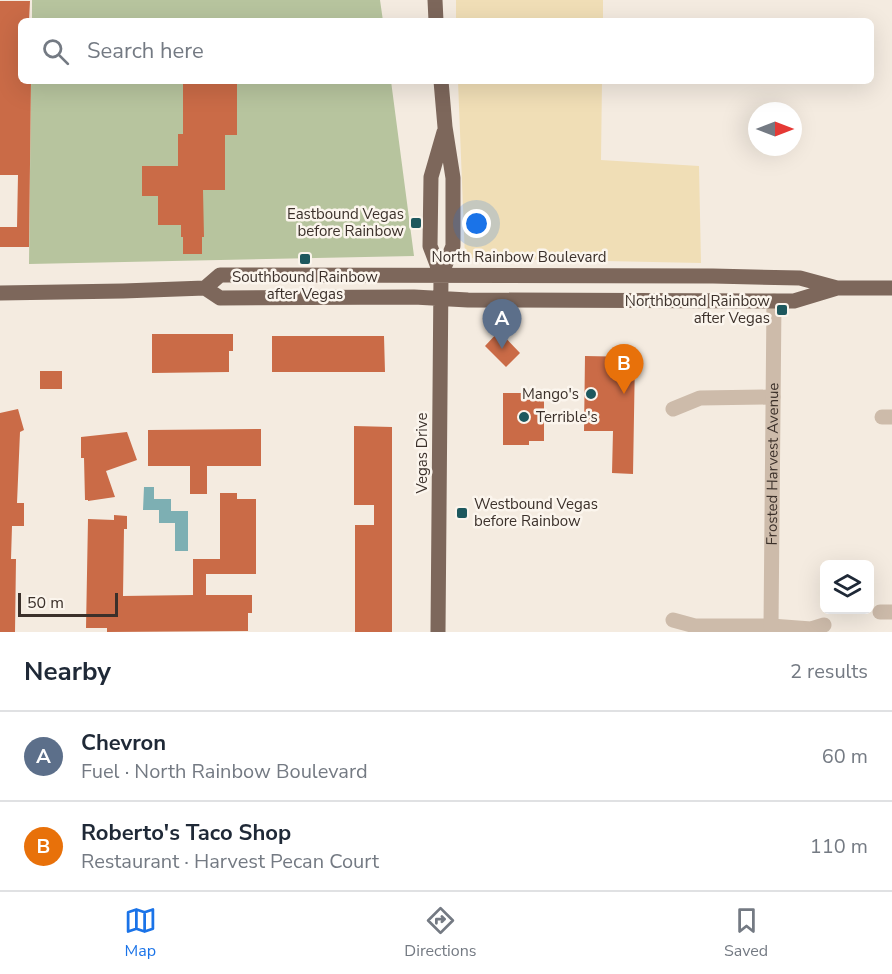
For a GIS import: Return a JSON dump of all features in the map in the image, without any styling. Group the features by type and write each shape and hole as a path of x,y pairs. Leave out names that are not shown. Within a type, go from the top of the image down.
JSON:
{"main road":[{"path":"435,0 436,18"},
{"name":"Vegas Drive","path":"441,84 453,178 453,246 441,275"},
{"name":"Vegas Drive","path":"438,632 441,275 430,246 430,177 445,127"},
{"name":"North Rainbow Boulevard","path":"205,288 220,275 713,276 800,278 837,288 892,288"},
{"name":"North Rainbow Boulevard","path":"0,293 205,288 220,298 414,297 468,300 794,301 837,288"}],"street":[{"name":"Frosted Harvest Avenue","path":"771,626 774,301"},
{"path":"674,409 700,398 773,397"},
{"path":"674,620 695,626 771,626 811,629 824,625"}],"green space":[{"path":"32,0 380,0 383,18 32,18"},
{"path":"31,84 391,84 414,256 29,264"}],"sand":[{"path":"456,0 603,0 603,18 456,18"},
{"path":"458,84 602,84 601,160 699,166 701,263 465,258"}],"water":[{"path":"144,487 154,487 154,499 171,499 171,511 188,511 188,551 175,551 175,523 159,523 159,510 143,510"}],"building":[{"path":"0,1 30,1 29,18 18,18 18,84 31,84 29,247 0,247 0,227 17,227 18,175 0,175"},
{"path":"183,84 237,84 237,135 225,135 225,190 203,190 202,254 183,254 181,225 158,225 158,196 142,196 142,166 178,166 178,134 183,134"},
{"path":"499,331 520,353 506,367 485,346"},
{"path":"152,334 233,334 233,351 229,351 229,372 152,373"},
{"path":"272,336 384,336 385,372 272,372"},
{"path":"585,356 635,357 633,474 612,473 613,431 584,431"},
{"path":"40,371 62,371 62,389 40,389"},
{"name":"Terrible's","path":"503,393 544,393 544,441 529,441 529,445 503,445"},
{"path":"18,409 24,430 20,432 17,503 24,503 24,526 12,526 11,559 16,559 15,632 0,632 0,413"},
{"path":"354,426 392,427 392,632 355,632 355,525 374,525 374,505 354,505"},
{"path":"261,429 261,466 207,466 207,494 190,494 190,466 148,466 148,430"},
{"path":"127,432 137,460 106,471 115,497 85,500 81,437"},
{"path":"220,493 237,493 237,499 256,499 256,574 206,574 206,595 252,595 252,613 248,613 248,631 107,632 107,628 86,628 88,519 114,520 114,515 127,516 127,529 124,529 123,596 193,595 193,559 220,559"}],"place":[{"name":"Eastbound Vegas before Rainbow","path":"416,223"},
{"name":"Southbound Rainbow after Vegas","path":"305,259"},
{"name":"Northbound Rainbow after Vegas","path":"782,310"},
{"name":"Chevron","path":"502,349"},
{"name":"Mango's","path":"591,394"},
{"name":"Roberto's Taco Shop","path":"624,394"},
{"name":"Terrible's","path":"524,417"},
{"name":"Westbound Vegas before Rainbow","path":"462,513"}]}
